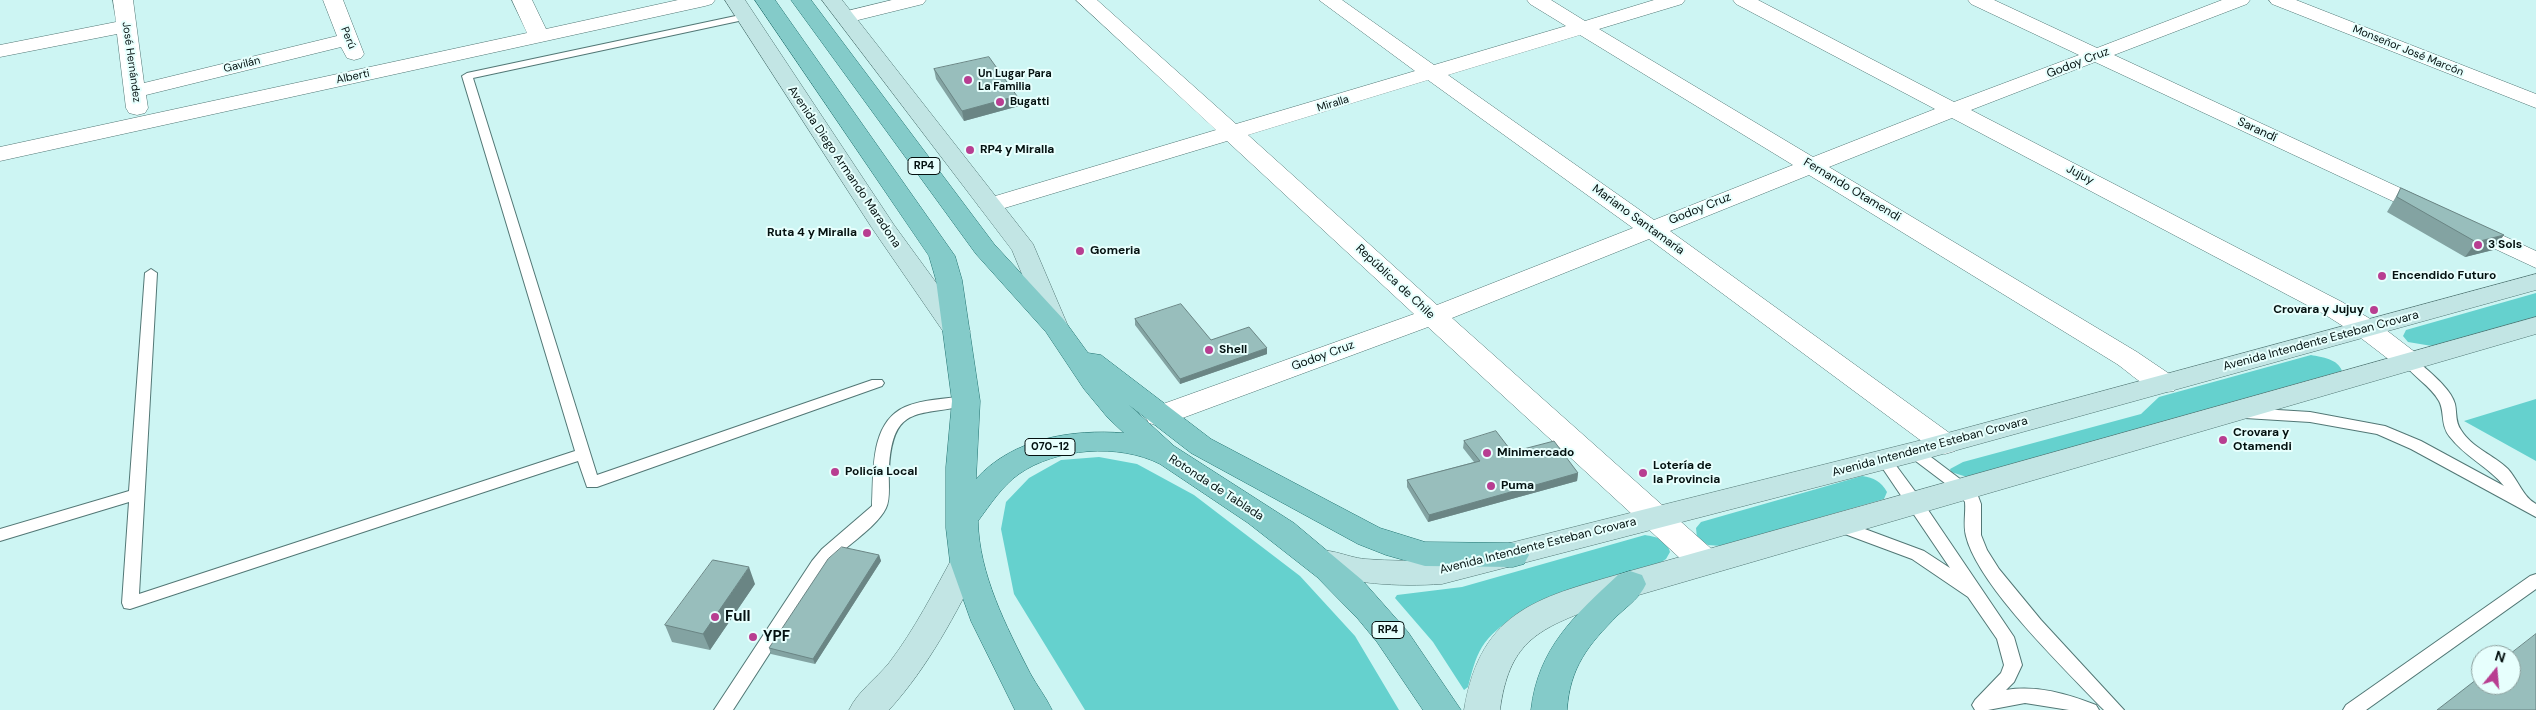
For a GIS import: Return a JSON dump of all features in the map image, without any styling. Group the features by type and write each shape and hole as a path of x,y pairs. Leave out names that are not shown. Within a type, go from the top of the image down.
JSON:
{"main road":[{"name":"Avenida Diego Armando Maradona","path":"765,0 942,256 949,280 966,401 961,467 962,517"},
{"name":"RP4","path":"801,0 985,249 1060,333 1094,382 1118,411 1164,454"},
{"path":"839,8 1024,249 1060,333 1159,416 1218,456 1369,536 1397,547 1425,554 1512,555"},
{"name":"Avenida Diego Armando Maradona","path":"740,9 884,228 957,332"},
{"name":"Avenida Intendente Esteban Crovara","path":"1320,561 1362,571 1407,574 1442,572 1652,517 1884,460 2536,282"},
{"path":"1482,708 1494,664 1509,638 1562,606 1705,562 2237,412 2536,325"},
{"name":"Rotonda de Tablada","path":"962,517 1008,466 1034,452 1057,445 1087,442 1111,443 1164,454 1249,508 1320,561 1389,632 1443,710"},
{"name":"RP4","path":"962,517 966,562 988,621 1018,684 1034,710"},
{"path":"867,710 900,674 928,633 966,562"},
{"path":"1549,710 1549,696 1562,656 1587,625 1630,584"}],"street":[{"name":"José Hernández","path":"123,0 136,91 138,125"},
{"name":"Perú","path":"333,0 364,75"},
{"path":"522,0 539,36"},
{"name":"Alberti","path":"0,154 705,0"},
{"path":"839,8 916,0"},
{"name":"República de Chile","path":"1086,0 1234,133 1652,517 1705,562"},
{"name":"Mariano Santamaría","path":"1329,0 1651,229 1944,444"},
{"name":"Fernando Otamendi","path":"1537,0 1812,165 2126,358 2164,384"},
{"name":"Miralla","path":"990,205 1675,0"},
{"name":"Jujuy","path":"1743,0 2333,308 2367,329 2410,362"},
{"name":"Sarandí","path":"1978,0 2536,260"},
{"name":"Godoy Cruz","path":"1159,416 1433,316 1955,109 2098,56 2240,0"},
{"name":"Monseñor José Marcón","path":"2279,0 2536,102"},
{"path":"0,51 126,26"},
{"name":"Gavilán","path":"136,91 348,39"}],"lane":[{"path":"740,9 467,76 592,483 877,383"},
{"path":"151,273 130,603 583,454"},
{"path":"2410,362 2435,384 2448,403 2449,421 2455,434 2476,454 2502,473 2523,502"},
{"path":"723,710 818,565 828,553 875,514 880,506 885,443 889,430 897,418 908,411 966,401"},
{"path":"2237,412 2310,417 2380,430 2416,445 2474,478 2523,502 2536,511"},
{"path":"1914,452 1962,489 1973,500 1973,535 1982,557 2000,582 2060,652 2115,710"},
{"path":"1884,460 1915,502 2004,637 2013,665 2008,678 1978,707"},
{"path":"0,535 137,494"},
{"path":"1836,525 1918,555 1974,592"},
{"path":"2352,710 2536,580"},
{"path":"1978,707 2006,696 2035,695 2068,701 2090,710"}],"shaded area":[{"path":"2536,293 2536,318 2432,346 2408,342 2403,336 2406,330"},
{"path":"2311,355 2333,361 2342,371 1967,477 1951,472 1950,469 1963,462 2141,414 2159,397"},
{"path":"2536,399 2536,461 2464,421"},
{"path":"1099,457 1137,464 1194,495 1300,576 1355,636 1399,710 1085,710 1014,594 1001,529 1006,502 1029,478 1061,460"},
{"path":"1862,476 1874,479 1882,485 1887,492 1884,499 1721,546 1708,545 1697,538 1696,528 1701,522"},
{"path":"1645,535 1657,538 1667,544 1670,552 1666,559 1657,565 1562,595 1537,605 1515,617 1496,631 1482,647 1475,661 1468,687 1464,690 1433,642 1395,598 1397,595 1462,587"}],"building":[{"path":"989,57 1017,96 962,111 934,69"},
{"path":"2401,188 2504,235 2476,242 2397,197"},
{"name":"Shell","path":"1181,304 1211,340 1249,327 1267,348 1180,379 1135,319"},
{"path":"1496,431 1512,452 1554,441 1578,473 1429,515 1407,480 1480,461 1464,441"},
{"path":"842,547 879,555 813,659 769,648 828,559"},
{"path":"713,560 749,567 703,634 665,625"},
{"path":"2536,634 2536,710 2437,710 2471,684 2471,695 2521,695 2521,646"}],"place":[{"name":"Un Lugar Para La Familia","path":"968,80"},
{"name":"Bugatti","path":"1000,102"},
{"name":"RP4 y Miralla","path":"970,150"},
{"name":"Ruta 4 y Miralla","path":"867,233"},
{"name":"3 Sols","path":"2478,245"},
{"name":"Gomeria","path":"1080,251"},
{"name":"Encendido Futuro","path":"2382,276"},
{"name":"Crovara y Jujuy","path":"2374,310"},
{"name":"Shell","path":"1209,350"},
{"name":"Crovara y Otamendi","path":"2223,440"},
{"name":"Minimercado","path":"1487,453"},
{"name":"Policía Local","path":"835,472"},
{"name":"Lotería de la Provincia","path":"1643,473"},
{"name":"Puma","path":"1491,486"},
{"name":"Full","path":"715,617"},
{"name":"YPF","path":"753,637"}]}
